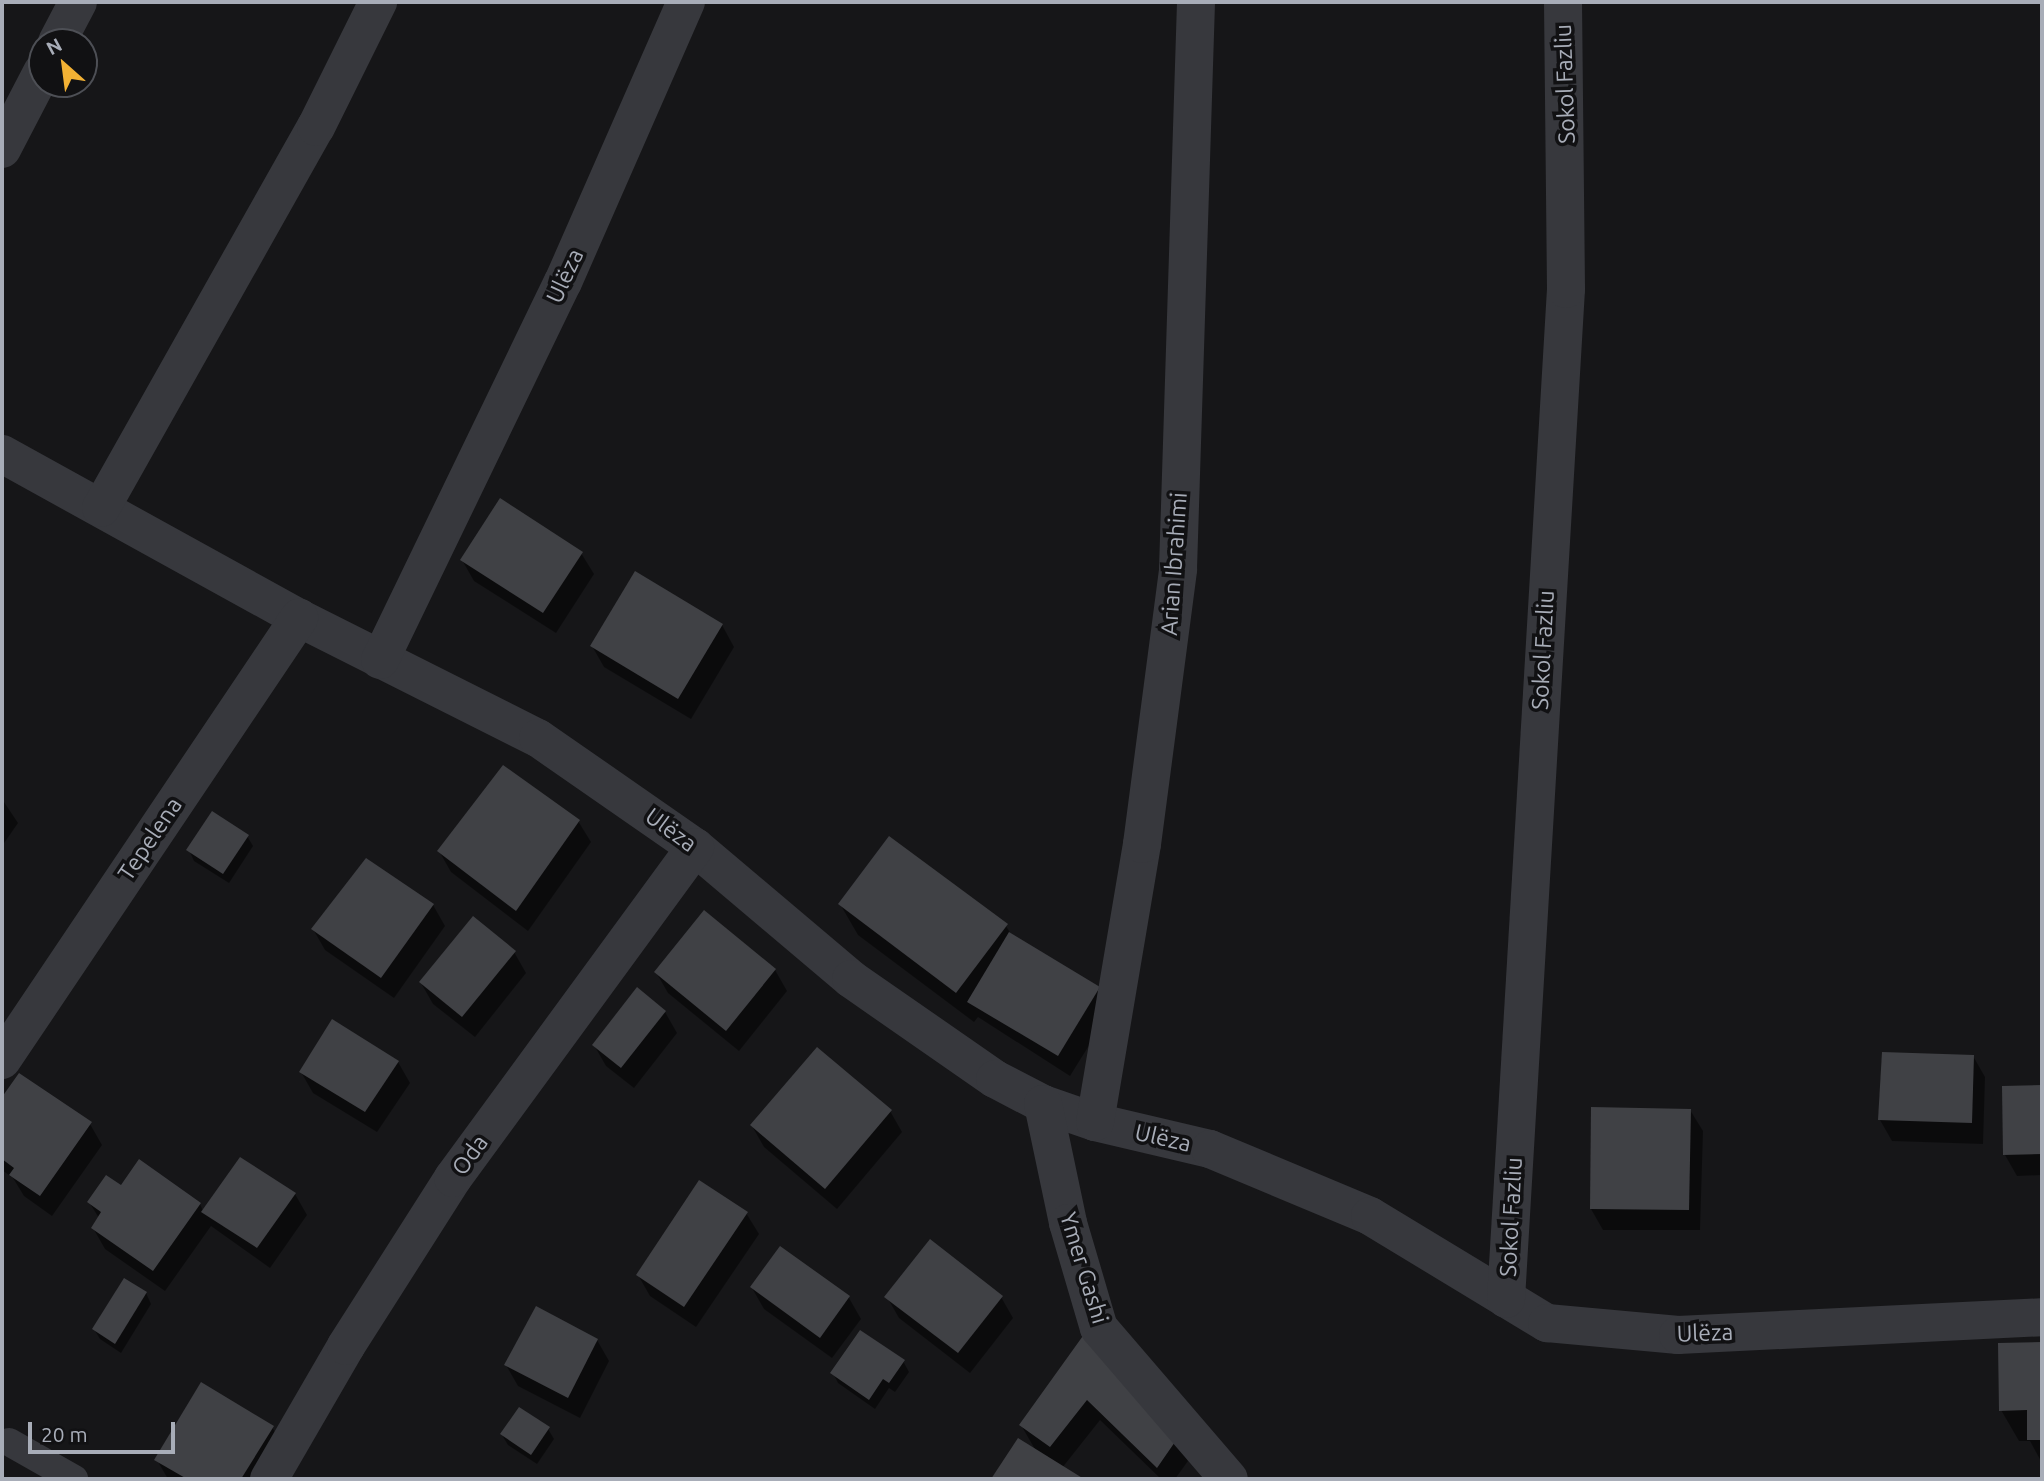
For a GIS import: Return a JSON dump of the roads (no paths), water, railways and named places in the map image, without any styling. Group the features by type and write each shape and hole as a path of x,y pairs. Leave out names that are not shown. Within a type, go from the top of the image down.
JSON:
{"street":[{"path":"64,28 78,2"},
{"path":"101,508 316,127 378,2"},
{"name":"Ulëza","path":"380,660 563,282 686,2"},
{"name":"Arian Ibrahimi","path":"1095,1122 1142,844 1178,569 1196,2"},
{"name":"Sokol Fazliu","path":"1506,1299 1566,289 1563,2"},
{"path":"2,149 28,98"},
{"name":"Ulëza","path":"2,454 299,618 538,738 695,847 850,979 995,1079 1043,1104 1095,1122 1210,1149 1370,1216 1547,1324 1678,1335 2042,1317"},
{"name":"Tepelena","path":"2,1060 299,618"},
{"name":"Oda","path":"269,1479 346,1346 453,1178 695,847"},
{"name":"Ymer Gashi","path":"1043,1104 1068,1223 1098,1328 1224,1478"}],"lane":[{"path":"9,1442 74,1479"}]}
